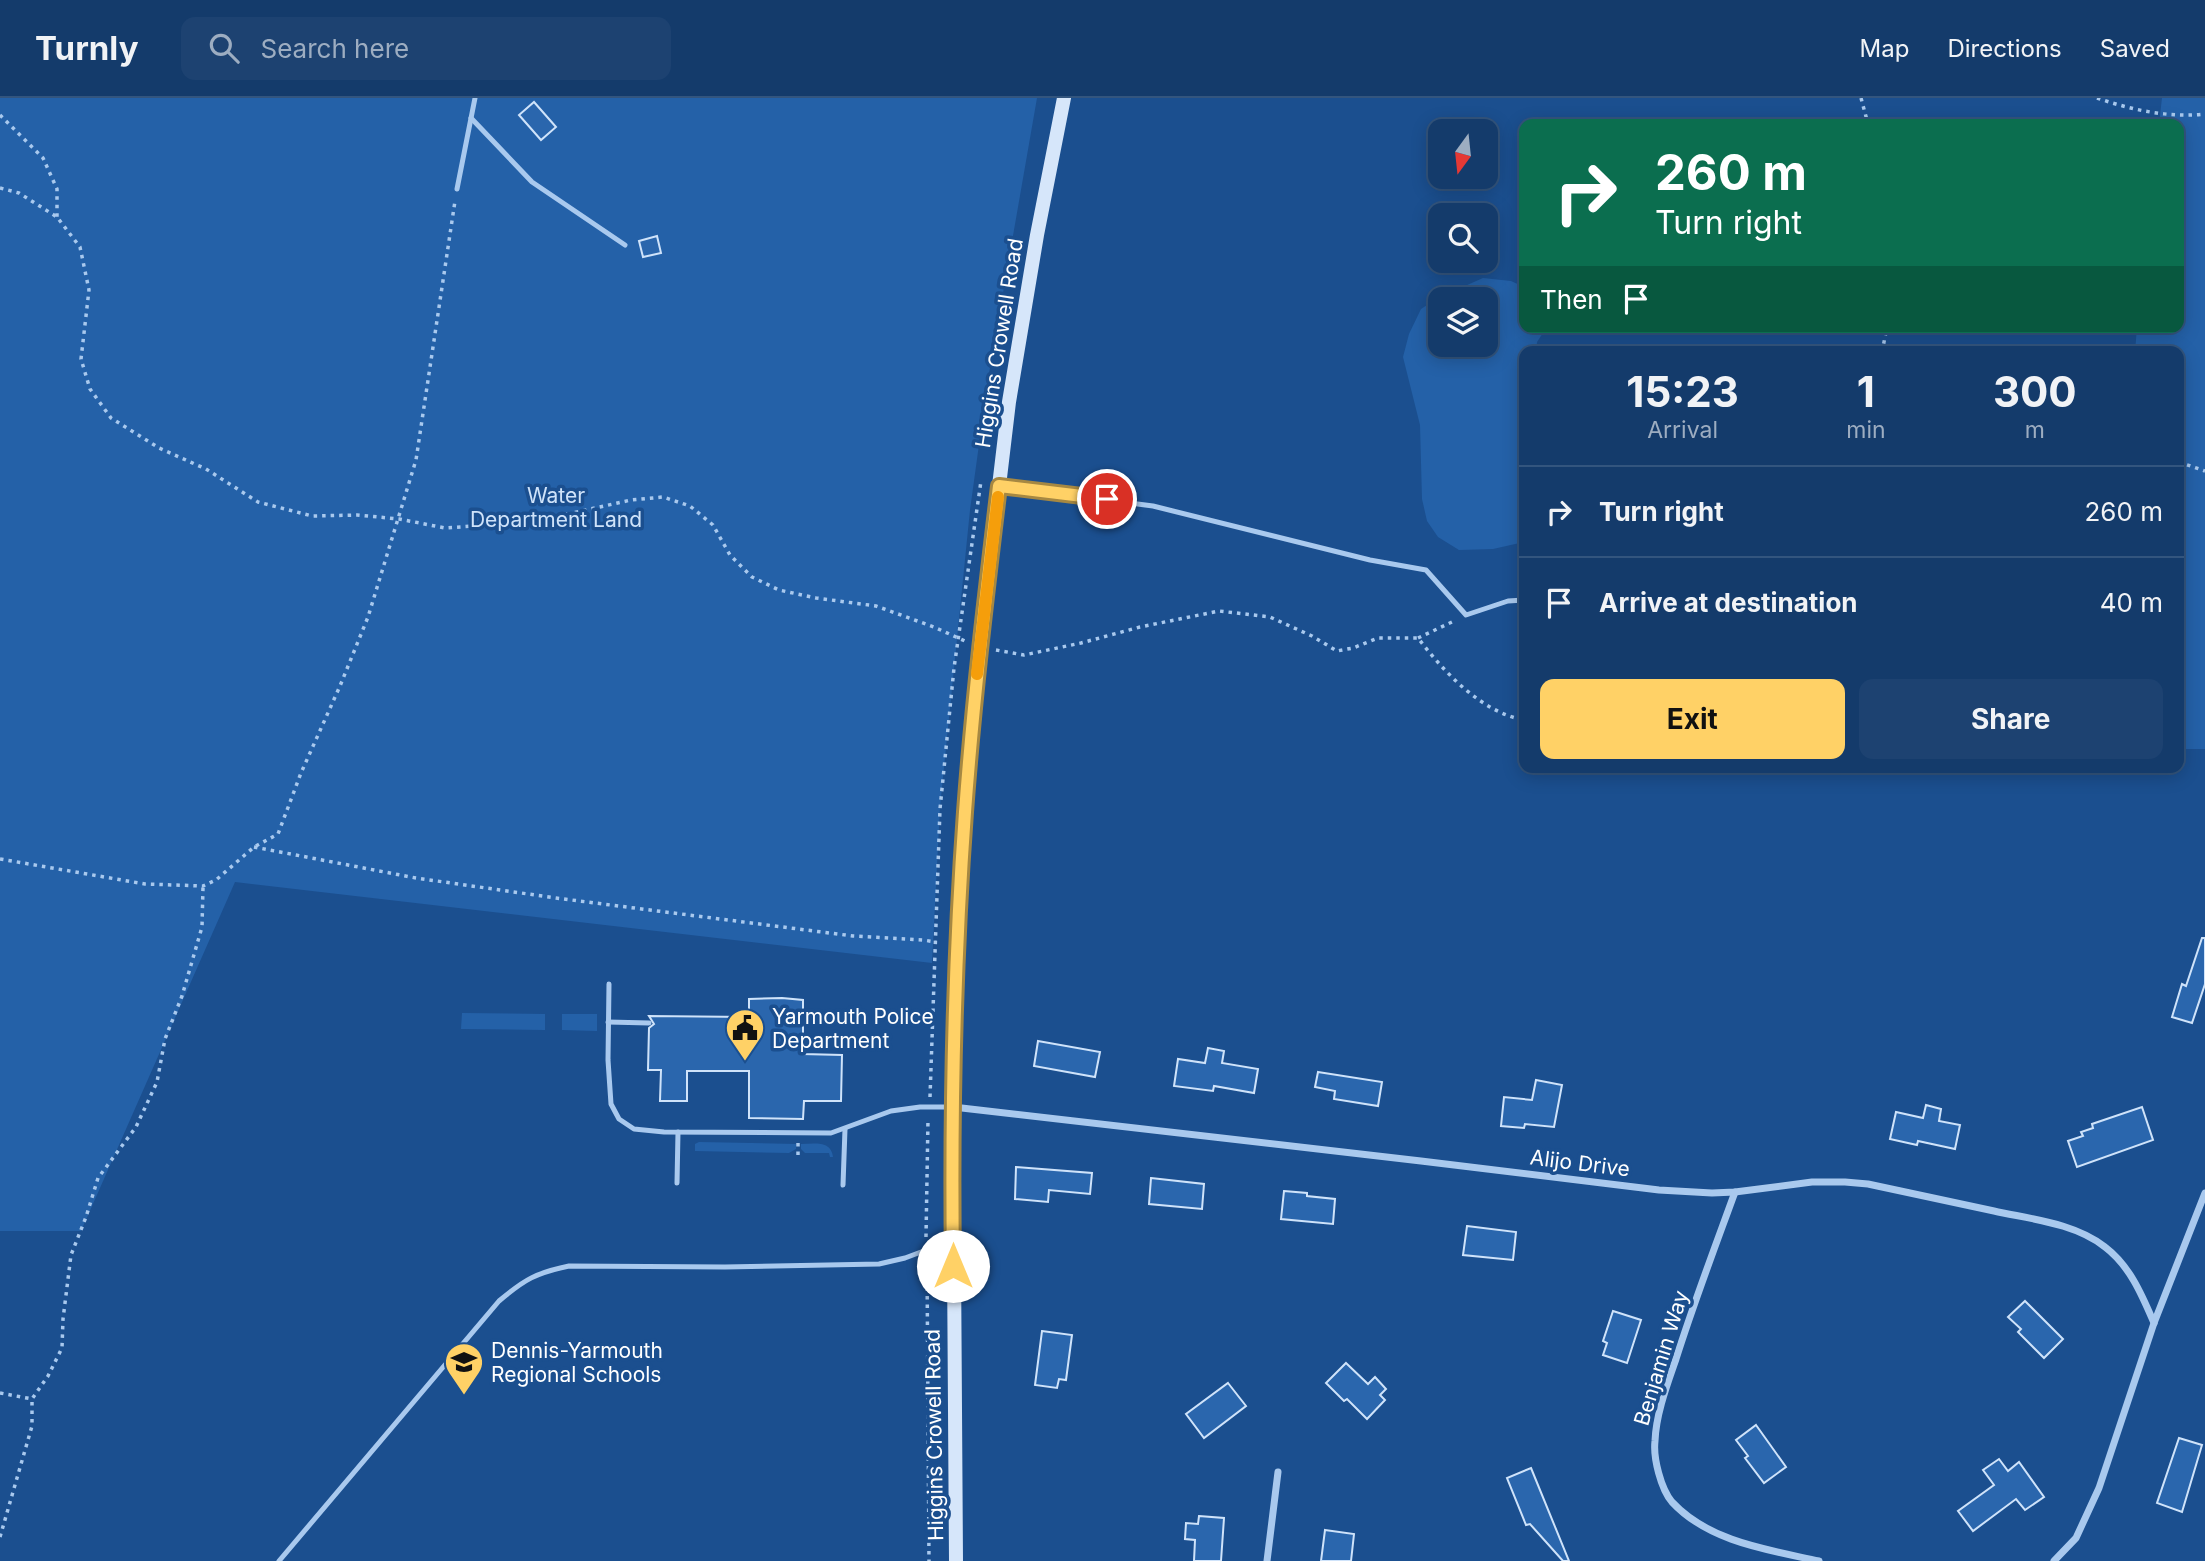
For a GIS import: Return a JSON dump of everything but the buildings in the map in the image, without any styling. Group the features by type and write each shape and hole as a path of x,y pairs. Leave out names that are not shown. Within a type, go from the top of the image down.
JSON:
{"main road":[{"name":"Higgins Crowell Road","path":"956,1561 953,1108 965,813 980,648 1009,402 1064,98"}],"street":[{"name":"Alijo Drive","path":"953,1108 1690,1193 1735,1192 1797,1183 1868,1184 2070,1229 2089,1237 2120,1259 2131,1275 2154,1323"},
{"name":"Benjamin Way","path":"1735,1192 1687,1322 1664,1396 1654,1442 1658,1474 1671,1501 1697,1522 1722,1536 1764,1549 1819,1561"},
{"path":"2054,1561 2076,1538 2099,1488 2154,1323 2205,1194"},
{"path":"1266,1561 1278,1472"}],"lane":[{"path":"457,189 475,98"},
{"path":"471,118 532,182 625,245"},
{"path":"999,486 1153,506 1370,560 1426,570 1466,615 1508,601 1519,600"},
{"path":"609,984 610,1096 614,1111 626,1125 634,1129 678,1132 831,1133 891,1111 920,1107 953,1108"},
{"path":"608,1022 649,1023"},
{"path":"843,1185 845,1129"},
{"path":"677,1183 678,1132"},
{"path":"279,1561 499,1301 524,1280 546,1270 569,1266 878,1264 905,1258 953,1240"}],"path":[{"path":"1861,98 1867,119"},
{"path":"2097,98 2124,108 2164,114 2205,114"},
{"path":"0,115 43,158 57,189 57,218"},
{"path":"0,188 19,193 57,218 80,247 89,290 82,359 90,388 111,418 159,449 205,469 258,502 312,516 357,515 399,519 445,528 531,522 631,500 663,497 690,506 712,525 730,555 752,578 779,590 876,606 980,648 1024,654 1081,643 1140,626 1219,611 1270,617 1337,651 1378,638 1418,638 1466,615"},
{"path":"0,859 145,884 203,886 216,880 254,847 278,834 301,773 368,617 416,460 457,189"},
{"path":"2184,464 2205,471"},
{"path":"930,1086 940,810 961,620"},
{"path":"1418,638 1437,662 1475,695 1508,717 1519,719"},
{"path":"254,847 416,878 853,936 936,942 958,947"},
{"path":"0,1537 32,1426 32,1399 48,1376 62,1348 71,1255 97,1178 136,1127 157,1082 165,1039 182,996 202,927 203,886"},
{"path":"926,1237 928,1121"},
{"path":"798,1143 798,1155"},
{"path":"927,1280 929,1561"},
{"path":"0,1393 32,1399"}],"green space":[{"name":"Water Department Land","path":"0,98 1037,98 988,379 970,510 940,807 932,963 235,882 81,1231 0,1231"},
{"path":"2162,98 2205,98 2205,749 2184,749 2184,346 2135,346 2137,333 2184,333 2184,119 2160,119"},
{"path":"1483,278 1511,281 1519,285 1519,333 1543,333 1537,346 1519,346 1519,543 1493,549 1459,550 1438,537 1427,521 1422,499 1420,425 1403,357 1409,334 1421,309 1428,304 1428,357 1498,357 1498,287 1463,287"},
{"path":"462,1013 545,1014 545,1030 461,1029"},
{"path":"562,1014 597,1014 597,1031 562,1030"},
{"path":"695,1144 796,1144 796,1149 789,1153 695,1151"},
{"path":"801,1144 825,1145 833,1157 830,1157 829,1153 805,1153"}],"slow traffic":[{"path":"977,674 998,497"}],"place":[{"name":"Yarmouth Police Department","path":"745,1062"},
{"name":"Dennis-Yarmouth Regional Schools","path":"464,1396"}],"route":[{"path":"953,1266 953,1108 965,813 999,486 1107,499"}]}
